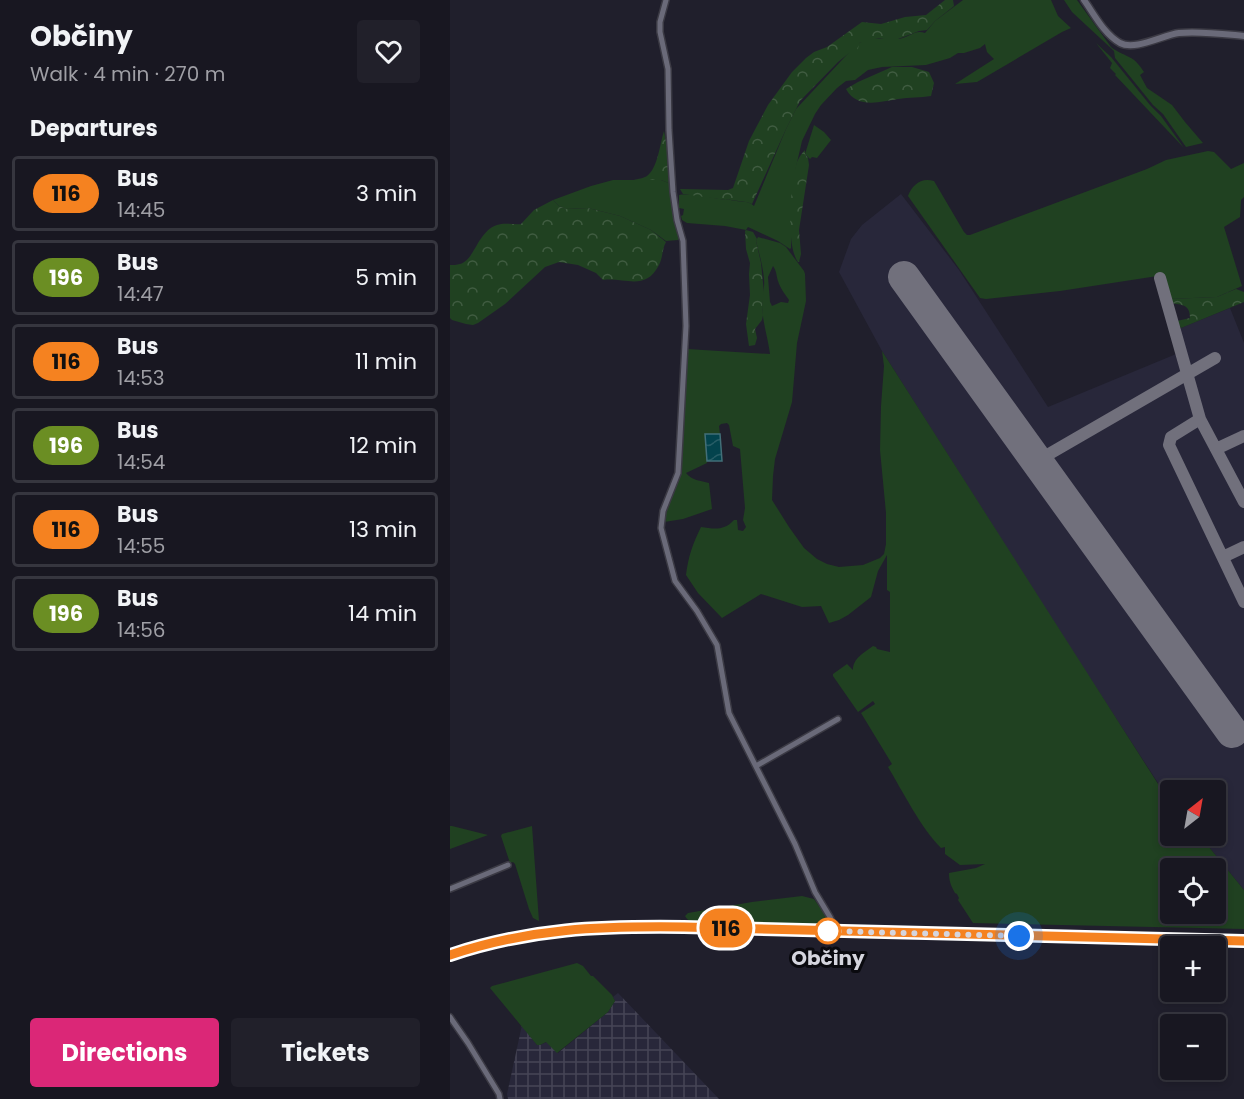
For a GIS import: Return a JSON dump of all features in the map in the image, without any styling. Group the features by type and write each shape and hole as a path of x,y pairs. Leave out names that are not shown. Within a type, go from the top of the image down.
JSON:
{"main road":[{"path":"450,955 526,935 595,927 1244,941"}],"street":[{"path":"666,0 660,22 660,32 668,69 673,192 683,241 686,326 678,473 661,519 663,540 675,581 697,611 717,645 729,713 836,931"},
{"path":"1084,0 1111,36 1122,44 1135,45 1178,33 1213,32 1244,36"},
{"path":"756,766 838,719"},
{"path":"450,889 508,865"},
{"path":"450,1017 468,1043 500,1099"}],"shaded area":[{"path":"901,194 959,270 1048,407 1181,352 1176,334 1181,328 1230,308 1244,343 1244,890 1226,868 1226,858 1218,858 1208,846 1226,846 1226,780 1160,780 1160,786 882,351 839,272 851,239 862,225"},
{"path":"618,993 719,1099 508,1099 507,1094 522,1025 537,1045 547,1042 558,1053 608,1012 615,1001 613,997"}],"green space":[{"path":"945,0 953,0 954,6 927,30 898,39 879,38 859,43 858,49 838,62 800,101 752,204 683,194 680,189 728,190 733,188 749,141 768,105 792,72 814,52 827,47 862,22 881,24 905,17 926,15"},
{"path":"963,0 1051,0 1058,16 1071,28 977,82 955,84 994,59 987,52 985,44 980,48 958,53 950,58 926,65 868,70 855,80 846,81 837,88 815,114 802,141 791,205 790,249 748,227 746,230 687,223 682,220 684,209 679,208 679,195 728,199 754,206 796,109 856,45 871,39 901,39 918,32 925,33 935,21"},
{"path":"1064,0 1077,0 1111,47 1136,61 1144,72 1140,75 1147,88 1172,105 1203,143 1186,147 1163,114 1115,58 1114,51 1072,12"},
{"path":"1096,43 1111,57 1161,116 1184,148 1115,75 1110,68 1112,63"},
{"path":"892,67 912,67 929,72 934,83 931,96 869,103 856,99 846,89 858,82"},
{"path":"814,125 831,140 817,158 810,159 805,154"},
{"path":"664,131 672,173 671,181 669,183 661,180 634,180 646,177 651,172"},
{"path":"805,150 809,165 799,230 801,254 798,262 794,253 790,228 791,198 797,162"},
{"path":"1208,151 1214,152 1231,169 1244,163 1244,197 1241,200 1240,217 1224,227 1242,286 1217,297 1170,299 1164,275 1060,291 980,298 908,196 912,188 921,181 934,181 964,232 970,235 1166,160"},
{"path":"613,180 661,180 669,183 678,240 666,241 651,230 620,216 588,208 566,209 553,200"},
{"path":"553,200 566,209 588,208 620,216 651,230 666,242 659,265 647,278 634,282 603,280 596,273 578,265 559,262 545,267 505,304 478,323 473,325 452,320 450,318 450,265 465,261 490,229 500,224 521,224 534,210"},
{"path":"746,230 753,232 757,239 764,293 762,320 755,329 757,338 755,345 749,346 746,324 750,295 750,263 746,249"},
{"path":"758,237 786,247 805,274 806,301 797,343 792,402 775,459 772,500 804,548 817,559 839,567 863,565 884,554 886,513 880,450 884,366 882,351 1160,787 1160,846 1208,846 1218,858 1160,858 1160,924 1226,924 1226,868 1244,890 1244,929 973,923 958,900 950,883 949,873 985,864 960,865 945,854 945,847 941,848 934,840 913,809 888,767 892,764 861,713 875,704 873,701 858,712 833,676 847,664 853,670 857,659 873,646 890,652 890,592 887,590 887,555 878,571 871,597 848,615 829,623 821,606 802,607 761,594 722,618 698,593 686,575 691,550 701,527 719,528 737,520 738,530 743,531 746,527 743,520 745,508 740,449 733,446 727,423 719,426 720,434 705,434 707,463 686,473 693,479 709,483 712,509 683,519 664,522 680,459 687,349 770,354 763,319 764,286 756,241","holes":["773,266 780,286 789,300 788,303 781,302 772,306 768,277"]},
{"path":"1236,289 1244,292 1244,302 1181,328 1177,321 1190,318 1189,310 1185,306 1171,303 1170,299 1217,297"},
{"path":"450,826 452,826 488,835 450,849"},
{"path":"532,826 539,921 533,918 515,864 510,863 501,836"},
{"path":"802,896 814,899 827,917 829,924 697,922 685,916 688,913 752,902"},
{"path":"577,963 583,966 612,995 615,1001 608,1012 557,1053 546,1042 537,1045 490,988"}],"water":[{"path":"705,434 720,434 722,461 707,461"}],"taxiway":[{"path":"1160,278 1200,419 1244,502"},
{"path":"1037,461 1215,358"},
{"path":"1200,419 1171,437 1169,445 1244,602"},
{"path":"1216,449 1244,436"},
{"path":"1223,557 1244,547"}],"runway":[{"path":"904,277 1232,732"}],"bus line":[{"name":"116","path":"450,955 496,941 526,935 606,927 1244,941"}],"place":[{"name":"Občiny","path":"828,931"}],"route":[{"path":"828,931 1019,936"}]}
